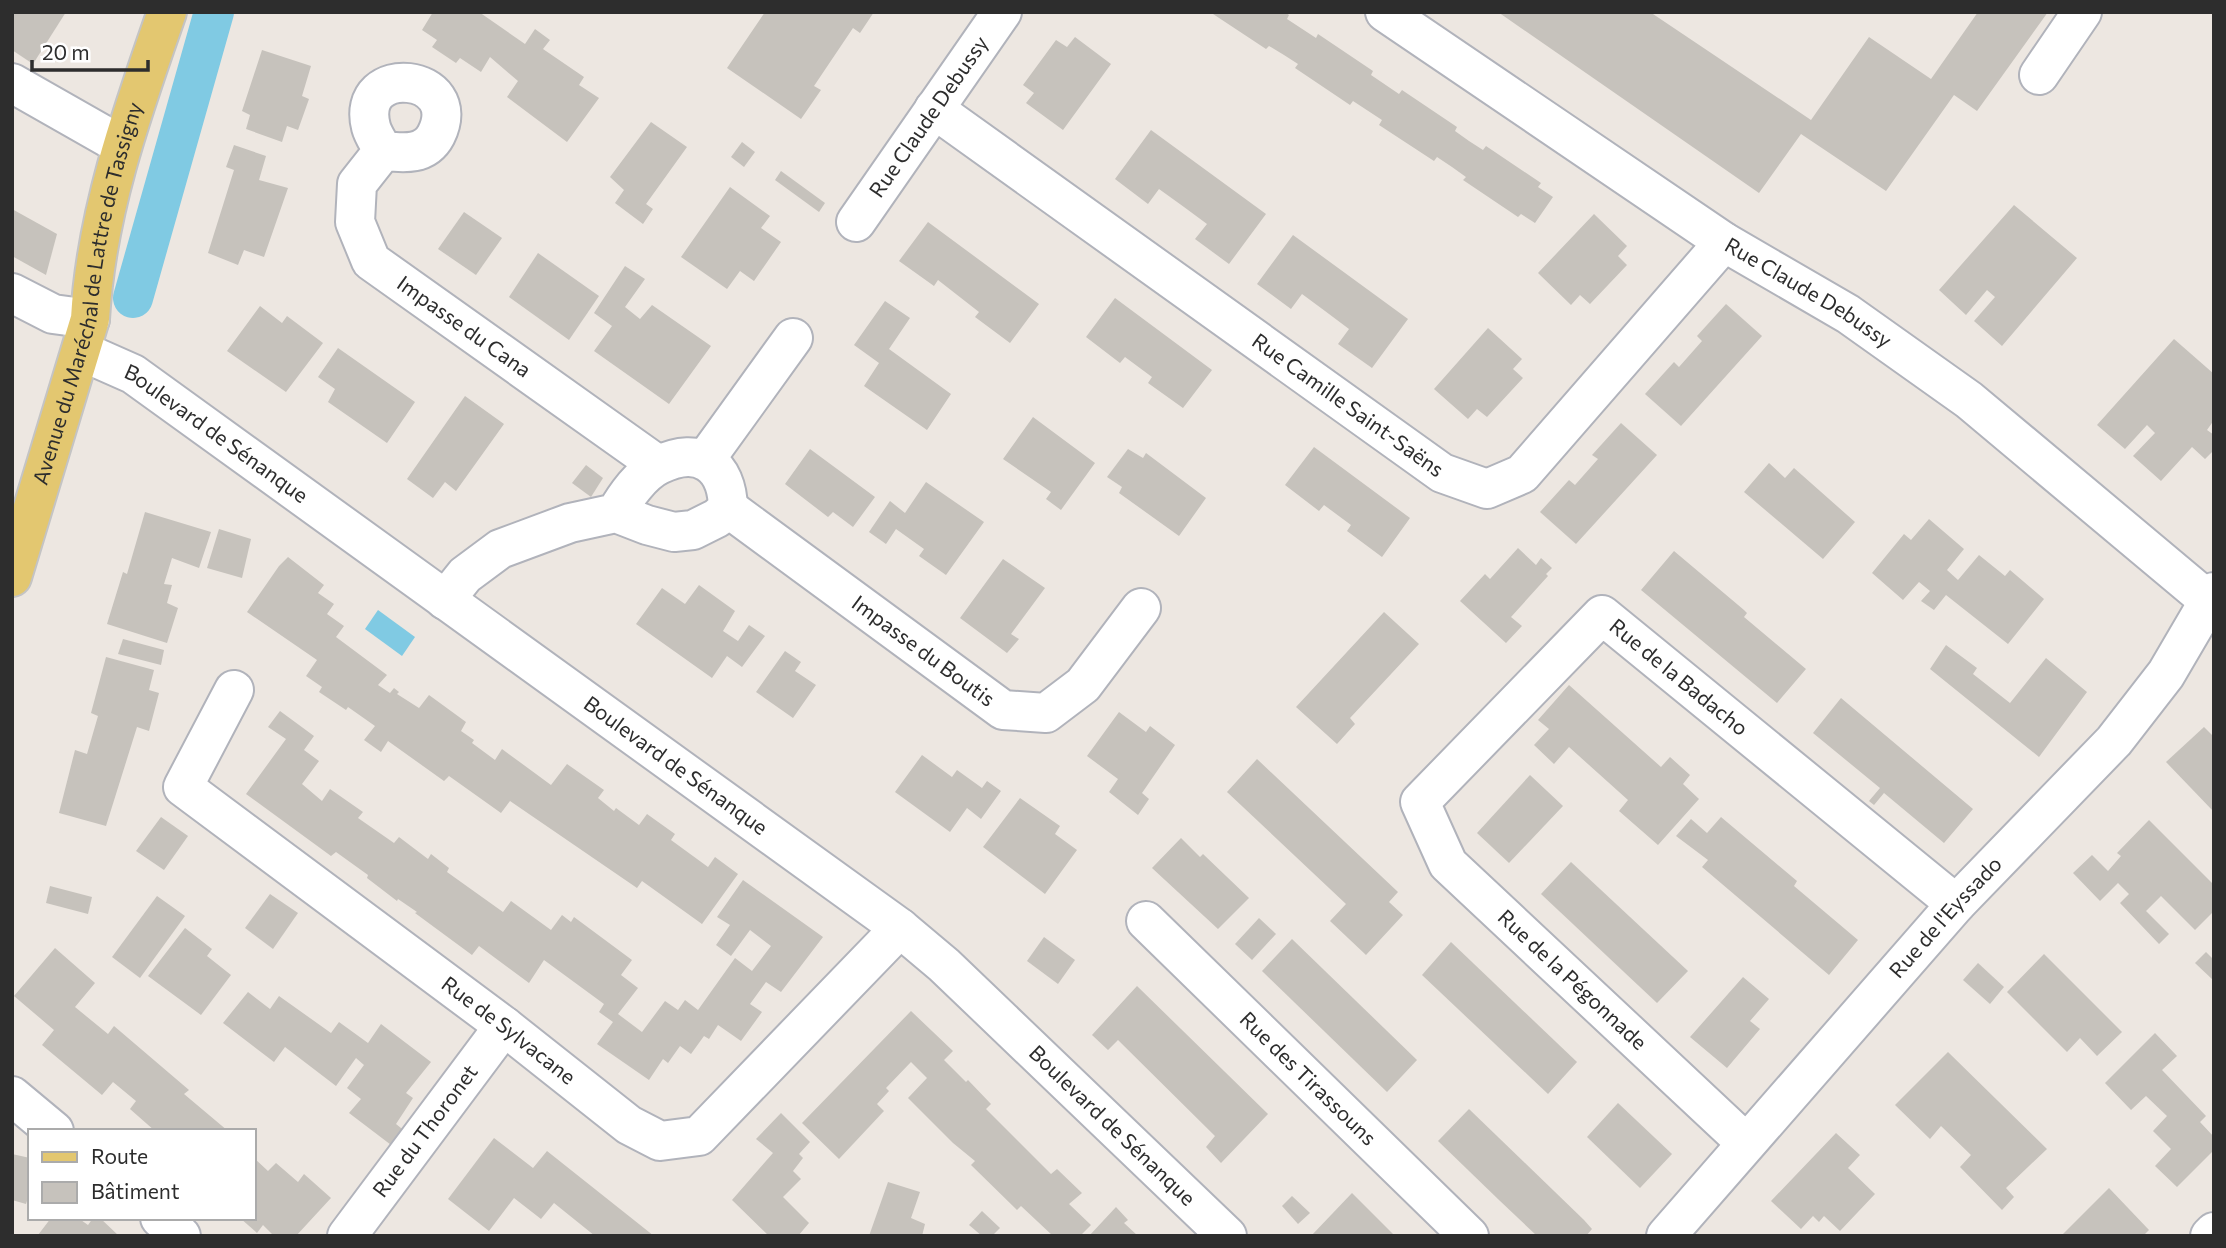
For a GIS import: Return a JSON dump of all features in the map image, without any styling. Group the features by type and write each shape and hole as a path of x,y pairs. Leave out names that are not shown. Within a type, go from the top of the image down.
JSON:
{"main road":[{"name":"Avenue du Maréchal de Lattre de Tassigny","path":"12,577 21,514 86,335 92,277 121,145 167,12"}],"street":[{"name":"Rue Claude Debussy","path":"856,222 1002,12"},
{"name":"Rue Claude Debussy","path":"1385,12 1724,242 1848,314 1969,400 2211,596"},
{"path":"2039,75 2081,12"},
{"path":"12,83 121,145"},
{"name":"Rue Camille Saint-Saëns","path":"934,109 1441,473 1487,489 1522,474 1724,242"},
{"name":"Impasse du Cana","path":"383,151 357,184 355,222 371,261 657,465"},
{"name":"Boulevard de Sénanque","path":"12,293 86,335 133,374 900,928 944,965 1227,1236"},
{"path":"705,460 793,338"},
{"path":"445,600 465,575 500,549 570,523 616,513 647,526 674,532 693,530 718,518 728,508 727,490 719,470 705,460 683,457 657,465 628,493 616,513"},
{"name":"Impasse du Boutis","path":"728,508 1003,710 1046,713 1083,685 1141,608"},
{"name":"Rue de l'Eyssado","path":"1666,1236 1956,904 2114,741 2166,674 2211,596"},
{"name":"Rue de la Badacho","path":"1420,802 1602,615 1956,904"},
{"name":"Rue de Sylvacane","path":"234,690 183,787 504,1026 629,1125 660,1141 699,1136 900,928"},
{"name":"Rue de la Pégonnade","path":"1420,802 1448,864 1746,1143"},
{"name":"Rue des Tirassouns","path":"1146,921 1469,1236"},
{"name":"Rue du Thoronet","path":"347,1236 504,1026"},
{"path":"12,1096 52,1129"},
{"path":"162,1220 181,1236"}],"water":[{"path":"378,610 415,637 402,656 365,629"}],"building":[{"path":"12,12 66,12 33,64 12,50"},
{"path":"433,12 479,12 525,44 535,29 550,40 543,49 584,77 579,85 599,98 567,142 507,97 518,81 490,57 481,72 460,58 456,63 432,47 437,40 422,30"},
{"path":"765,12 874,12 860,33 853,28 814,86 821,90 801,119 727,68"},
{"path":"1210,12 1285,12 1289,15 1287,19 1316,38 1318,34 1373,71 1371,75 1399,94 1402,90 1457,127 1455,131 1469,141 1483,150 1486,146 1541,183 1538,187 1553,197 1535,223 1521,214 1518,217 1463,180 1466,177 1437,157 1434,161 1379,125 1382,120 1353,101 1350,105 1295,68 1298,64 1269,46 1266,49"},
{"path":"1498,12 1650,12 1811,120 1869,37 1931,79 1978,12 2048,12 1977,111 1954,95 1886,191 1801,134 1759,193"},
{"path":"1075,37 1111,64 1063,130 1026,103 1034,93 1023,85 1056,40 1067,47"},
{"path":"262,50 311,66 302,96 309,99 298,130 287,126 282,142 246,129 250,115 242,111"},
{"path":"651,122 687,147 646,204 653,209 643,224 615,203 624,190 610,177"},
{"path":"1151,130 1266,214 1229,264 1195,239 1207,224 1159,189 1148,204 1115,179"},
{"path":"742,142 755,152 744,167 731,157"},
{"path":"234,145 266,156 259,180 288,188 264,257 244,250 238,265 208,253 234,170 226,167"},
{"path":"781,171 825,203 819,212 775,180"},
{"path":"730,187 770,216 761,228 781,242 754,281 740,271 727,289 681,257"},
{"path":"2014,205 2077,258 2002,346 1974,321 1995,297 1987,290 1966,315 1939,290"},
{"path":"12,209 57,234 46,275 12,256"},
{"path":"464,212 502,238 476,275 438,249"},
{"path":"1594,214 1627,246 1618,256 1627,265 1590,304 1580,295 1571,305 1538,273"},
{"path":"928,222 1039,304 1010,343 975,317 979,312 938,280 934,286 899,261"},
{"path":"1293,235 1408,319 1372,368 1338,344 1349,329 1302,294 1291,309 1257,284"},
{"path":"538,253 599,296 569,340 509,297"},
{"path":"625,266 645,279 625,307 640,319 652,305 711,346 669,404 594,351 612,326 594,313"},
{"path":"1115,298 1212,370 1183,408 1148,383 1152,377 1125,357 1120,363 1086,337"},
{"path":"885,301 910,318 889,349 951,394 927,430 864,386 879,363 854,345"},
{"path":"1726,304 1762,336 1681,426 1645,394 1674,362 1679,367 1702,341 1697,336"},
{"path":"260,306 282,323 287,316 323,343 286,392 227,351"},
{"path":"1488,328 1522,359 1513,369 1523,378 1487,417 1477,409 1468,419 1434,389"},
{"path":"2174,339 2214,374 2214,420 2207,430 2214,435 2214,450 2205,459 2192,447 2161,481 2133,456 2155,433 2147,425 2125,449 2097,425"},
{"path":"338,348 415,402 387,443 328,402 335,389 318,377"},
{"path":"465,396 504,424 456,491 445,482 433,498 407,479"},
{"path":"1033,417 1095,463 1061,510 1046,499 1051,492 1003,459"},
{"path":"1621,423 1657,455 1576,544 1540,512 1569,480 1575,485 1598,459 1592,455"},
{"path":"1314,447 1410,518 1382,557 1347,531 1351,525 1324,505 1319,511 1285,485"},
{"path":"810,449 875,497 853,527 833,512 828,517 785,484"},
{"path":"1128,449 1143,458 1146,453 1206,498 1179,536 1119,493 1122,487 1107,477"},
{"path":"1769,463 1785,478 1794,468 1855,522 1823,559 1744,492"},
{"path":"586,465 603,478 591,497 572,483"},
{"path":"926,482 984,522 946,575 919,556 924,549 896,529 886,544 869,532 890,501 905,513"},
{"path":"145,512 211,532 199,568 172,558 164,584 172,585 167,603 178,608 167,643 107,624 123,572 127,574"},
{"path":"1929,519 1964,549 1947,570 1958,580 1979,555 2005,576 2010,570 2044,599 2008,644 1946,595 1934,610 1921,601 1930,591 1919,582 1903,600 1872,573 1904,534 1911,540"},
{"path":"219,529 251,539 242,578 207,568"},
{"path":"1518,548 1536,565 1541,558 1552,568 1511,617 1522,626 1506,643 1460,601 1485,574 1490,579"},
{"path":"1674,551 1744,610 1747,613 1744,617 1806,669 1777,703 1641,590"},
{"path":"288,557 324,585 318,593 334,604 327,614 344,626 336,637 387,675 378,685 390,693 394,688 399,692 397,694 419,708 429,695 466,722 461,731 495,760 502,749 551,785 567,764 604,790 598,798 614,811 616,808 639,825 647,814 675,834 671,840 708,867 715,857 738,874 702,924 642,881 637,888 510,801 501,813 449,776 444,781 388,741 381,752 364,740 375,726 348,707 346,710 319,692 322,687 306,676 317,660 247,612"},
{"path":"1003,559 1045,588 1011,634 1019,639 1007,653 960,618"},
{"path":"699,585 735,611 723,631 738,641 749,625 765,636 742,667 727,656 712,678 636,624 662,588 685,604"},
{"path":"1384,612 1419,644 1350,718 1355,724 1337,744 1296,707"},
{"path":"123,639 164,650 161,665 118,654"},
{"path":"1946,645 1977,668 1973,674 2010,703 2046,658 2087,692 2039,757 1930,669"},
{"path":"785,651 801,662 795,671 816,685 793,718 756,692"},
{"path":"106,657 154,670 149,690 159,693 149,731 137,727 106,826 59,813 75,750 87,754 98,716 91,713"},
{"path":"1569,685 1661,767 1670,757 1690,775 1683,784 1699,799 1658,845 1619,811 1628,800 1569,747 1554,764 1534,745 1549,729 1538,720"},
{"path":"1841,698 1973,809 1944,843 1884,793 1874,805 1869,801 1880,788 1813,733"},
{"path":"280,711 314,736 304,750 319,761 302,784 322,801 330,789 363,812 358,818 394,843 399,837 428,859 431,854 449,868 447,872 503,912 511,901 551,930 562,915 571,922 574,917 632,960 621,975 638,988 618,1014 642,1032 665,1001 678,1010 685,1000 698,1010 735,958 752,971 771,946 750,930 731,956 716,945 730,925 717,917 743,880 823,937 781,992 766,982 750,1004 762,1012 741,1041 718,1025 709,1039 704,1036 691,1054 680,1046 668,1063 663,1059 649,1080 597,1044 613,1022 599,1012 604,1004 544,960 529,983 479,946 472,955 415,913 417,912 398,899 397,901 367,878 368,875 336,852 331,856 246,794 286,739 268,727"},
{"path":"1119,712 1146,732 1150,726 1175,745 1142,793 1149,799 1138,815 1109,792 1118,779 1087,756"},
{"path":"2204,727 2214,737 2214,812 2166,762"},
{"path":"922,755 952,777 957,770 982,788 987,781 1001,791 981,819 967,808 950,832 895,792"},
{"path":"1257,759 1398,892 1389,902 1403,915 1366,955 1330,921 1346,904 1227,792"},
{"path":"1530,775 1563,806 1509,863 1477,833"},
{"path":"1020,798 1060,826 1055,834 1077,850 1045,894 983,847"},
{"path":"161,817 188,836 164,870 136,851"},
{"path":"1721,817 1797,881 1794,886 1858,940 1829,975 1702,867 1708,860 1676,836 1691,819 1707,833"},
{"path":"2149,820 2214,885 2214,911 2195,930 2161,896 2146,911 2169,934 2159,944 2120,903 2129,894 2118,883 2100,901 2073,873 2092,855 2108,871 2121,856 2117,853"},
{"path":"1181,838 1200,857 1203,854 1249,898 1218,929 1152,868"},
{"path":"1571,862 1688,971 1657,1003 1541,894"},
{"path":"50,886 92,897 88,914 46,903"},
{"path":"270,894 298,913 273,949 245,928"},
{"path":"157,896 185,916 140,978 112,957"},
{"path":"1259,918 1276,934 1252,960 1235,944"},
{"path":"185,928 212,949 207,956 231,975 201,1015 148,976"},
{"path":"1044,937 1075,960 1058,984 1027,961"},
{"path":"1292,939 1417,1060 1387,1092 1262,971"},
{"path":"1451,942 1577,1062 1548,1094 1422,975"},
{"path":"55,948 95,983 75,1007 108,1034 114,1026 189,1090 184,1094 226,1129 153,1129 130,1109 136,1101 113,1082 102,1095 42,1045 54,1030 14,996"},
{"path":"2206,952 2214,960 2214,981 2195,963"},
{"path":"2044,954 2122,1032 2097,1056 2080,1038 2067,1052 2007,992"},
{"path":"1978,963 2004,987 1990,1004 1963,980"},
{"path":"1743,977 1769,999 1750,1021 1760,1029 1727,1068 1690,1037"},
{"path":"1137,986 1268,1114 1221,1163 1206,1147 1215,1136 1118,1040 1108,1050 1092,1035"},
{"path":"248,992 270,1009 279,996 331,1033 339,1022 368,1043 381,1024 431,1062 406,1093 413,1098 396,1124 411,1136 399,1151 349,1113 361,1099 347,1088 364,1065 356,1058 336,1086 285,1047 274,1062 223,1023"},
{"path":"911,1011 953,1051 944,1060 991,1104 986,1109 1051,1174 1057,1169 1082,1193 1069,1204 1091,1225 1080,1236 1053,1236 1021,1206 1017,1210 971,1165 975,1161 908,1098 927,1078 911,1062 886,1088 889,1091 877,1104 884,1111 839,1159 802,1123"},
{"path":"2155,1033 2177,1056 2162,1070 2206,1116 2200,1122 2214,1137 2214,1150 2177,1187 2155,1166 2171,1149 2153,1131 2167,1116 2146,1096 2131,1110 2105,1083"},
{"path":"1948,1052 2047,1149 2006,1188 2014,1197 2002,1210 1960,1167 1971,1155 1941,1126 1930,1139 1895,1105"},
{"path":"1618,1103 1672,1154 1640,1188 1587,1137"},
{"path":"1469,1109 1584,1220 1592,1229 1586,1236 1537,1236 1438,1141"},
{"path":"781,1113 810,1142 799,1154 803,1158 793,1171 801,1179 783,1197 809,1223 798,1236 769,1236 732,1200 773,1153 756,1139"},
{"path":"1836,1133 1860,1155 1848,1168 1875,1194 1840,1231 1824,1216 1819,1222 1813,1216 1801,1229 1771,1201"},
{"path":"494,1138 533,1168 547,1151 654,1236 595,1236 554,1203 541,1219 514,1198 489,1231 448,1199"},
{"path":"12,1154 28,1158 28,1198 26,1204 12,1200"},
{"path":"256,1160 268,1171 276,1163 298,1182 304,1174 331,1198 296,1236 274,1236 263,1225 257,1233 242,1220 256,1220"},
{"path":"888,1182 920,1192 911,1218 925,1224 922,1236 869,1236"},
{"path":"2109,1188 2149,1230 2143,1236 2061,1236"},
{"path":"1352,1193 1395,1236 1311,1236"},
{"path":"1292,1196 1310,1213 1298,1224 1282,1206"},
{"path":"1116,1207 1128,1220 1124,1223 1138,1236 1089,1236"},
{"path":"982,1211 1000,1228 992,1236 982,1236 969,1225"},
{"path":"49,1220 81,1220 88,1225 92,1220 102,1220 119,1236 39,1236"}],"waterway":[{"path":"133,298 214,12"}]}
